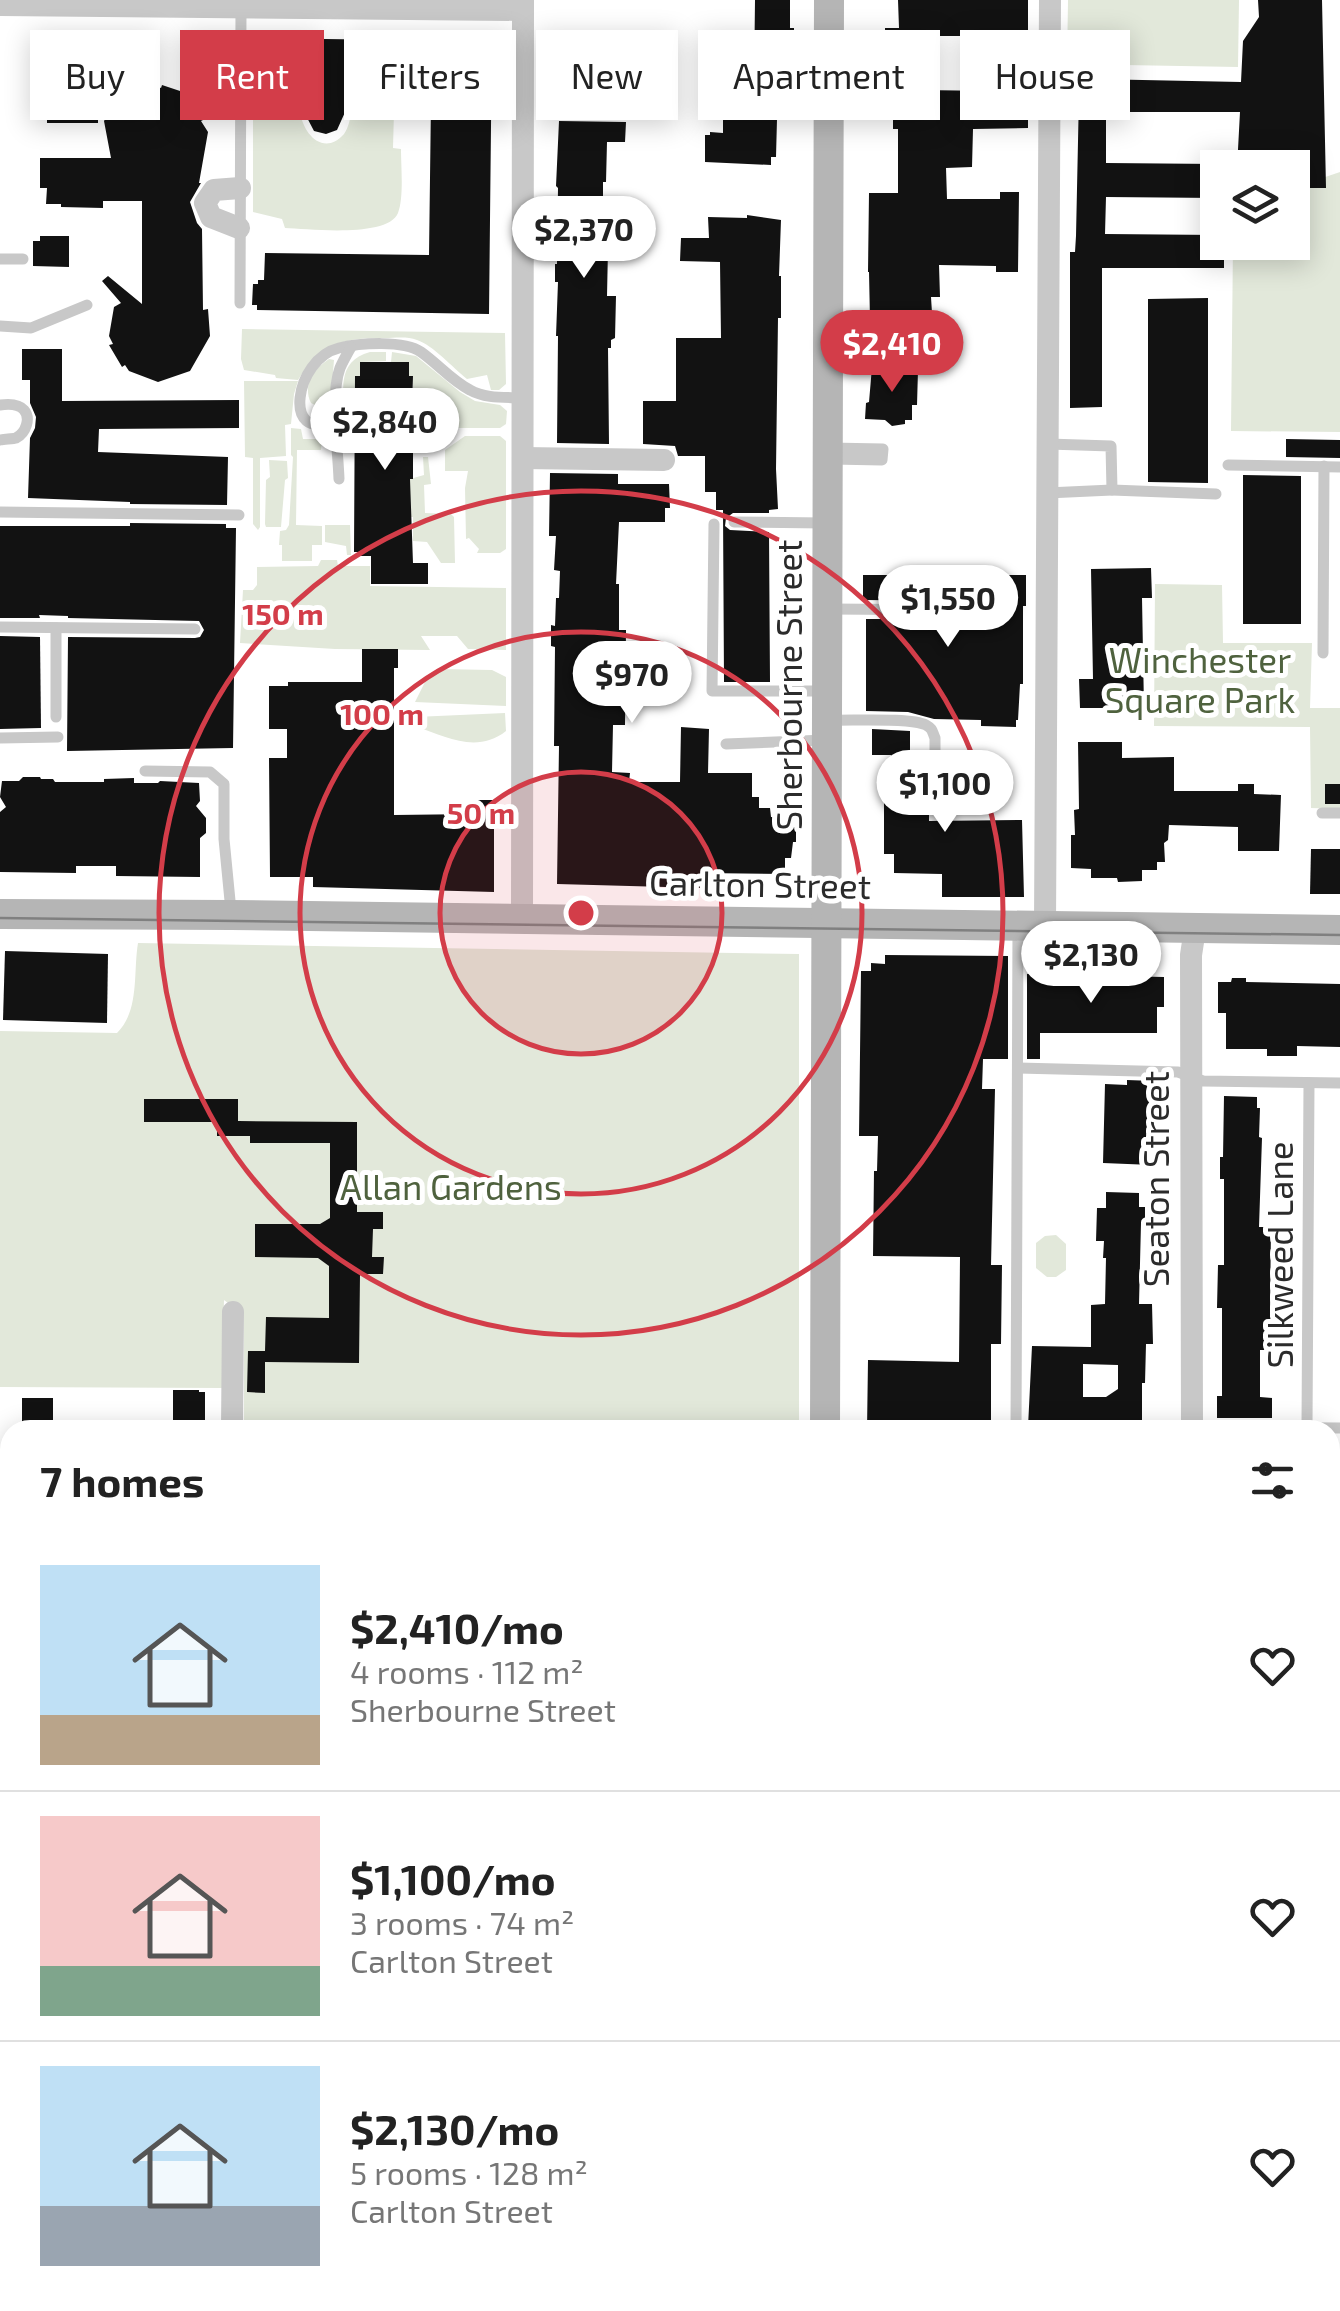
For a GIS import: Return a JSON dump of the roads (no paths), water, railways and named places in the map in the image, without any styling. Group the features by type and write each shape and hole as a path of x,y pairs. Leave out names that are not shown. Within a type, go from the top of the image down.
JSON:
{"street":[{"name":"Sherbourne Street","path":"826,1420 829,0"},
{"path":"1032,926 1048,444 1050,0"},
{"path":"0,5 523,5 522,920"},
{"path":"239,228 211,217 206,204 214,190 240,188"},
{"path":"522,458 664,460"},
{"name":"Carlton Street","path":"0,914 1340,930"},
{"name":"Seaton Street","path":"1192,1420 1191,955 1195,928"},
{"path":"232,1420 233,1312"}],"lane":[{"path":"240,303 241,7"},
{"path":"0,259 23,260"},
{"path":"0,326 32,328 87,305"},
{"path":"334,420 325,424 306,421 300,412 301,388 314,364 337,348 405,345 418,349 472,392 523,398"},
{"path":"339,480 334,420 338,373 352,347"},
{"path":"0,404 22,408 27,420 21,436 0,440"},
{"path":"1048,444 1111,446 1112,490"},
{"path":"1228,465 1340,467"},
{"path":"1323,653 1324,466"},
{"path":"1047,494 1112,490 1216,494"},
{"path":"0,512 239,515"},
{"path":"734,522 828,523"},
{"path":"714,524 712,691 828,717 927,726 934,738 934,787"},
{"path":"828,609 976,610"},
{"path":"0,628 195,629"},
{"path":"56,628 56,717"},
{"path":"726,744 828,717"},
{"path":"0,738 58,737"},
{"path":"146,771 210,772 224,784 231,915"},
{"path":"1322,813 1340,813"},
{"path":"1016,1420 1018,1068 1032,926"},
{"path":"1018,1068 1178,1072 1203,1081 1340,1083"},
{"name":"Silkweed Lane","path":"1308,1420 1309,1083"}],"tram line":[{"path":"0,918 1340,935"}],"park label":[{"name":"Winchester Square Park","path":"1200,681"},
{"name":"Allan Gardens","path":"451,1188"}]}
